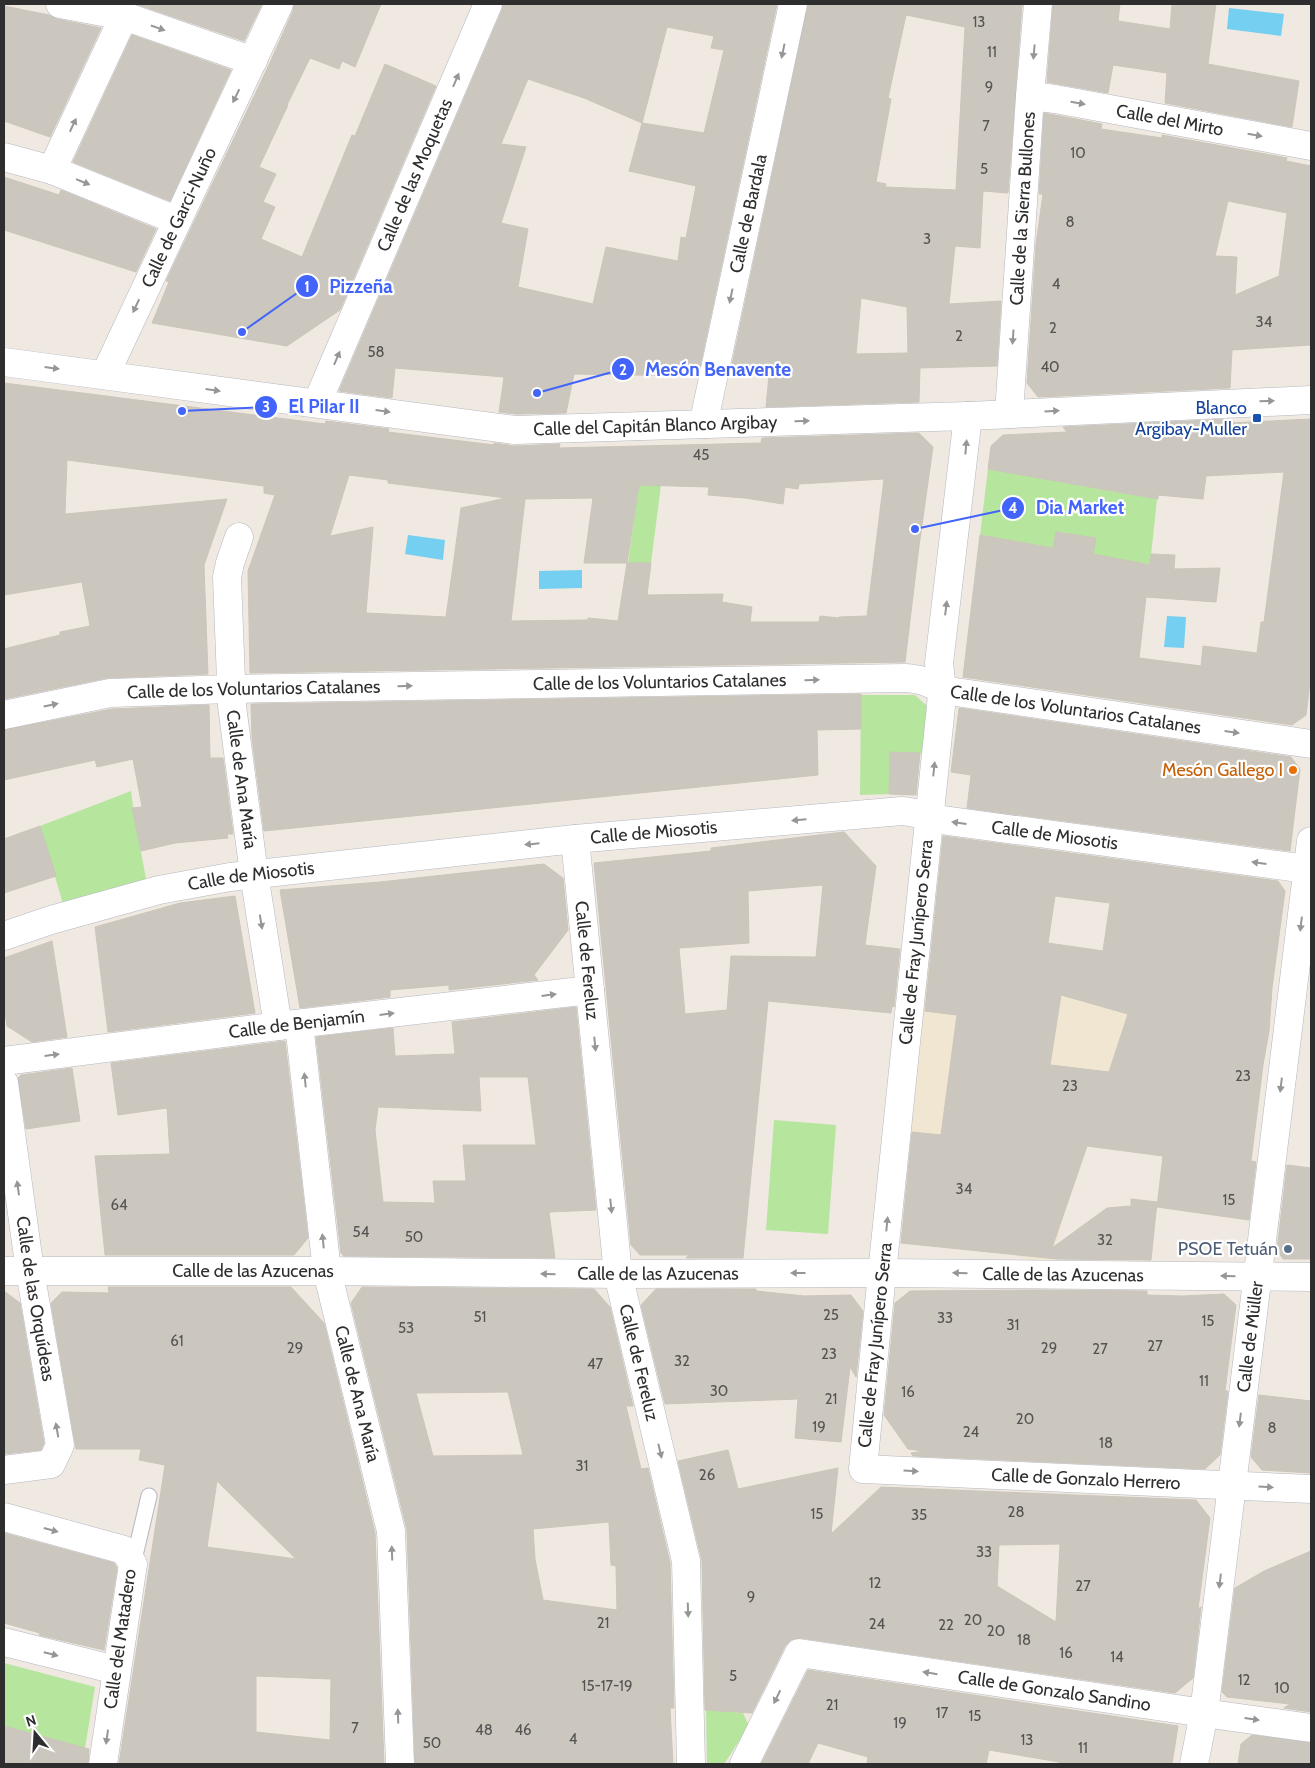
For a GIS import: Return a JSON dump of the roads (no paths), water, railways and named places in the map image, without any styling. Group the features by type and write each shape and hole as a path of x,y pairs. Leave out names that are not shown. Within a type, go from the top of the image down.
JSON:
{"street":[{"path":"60,4 124,16 253,61"},
{"name":"Calle de Garci-Nuño","path":"105,375 278,4"},
{"name":"Calle de las Moquetas","path":"317,403 488,4"},
{"name":"Calle de Bardala","path":"705,424 707,407 794,4"},
{"name":"Calle de la Sierra Bullones","path":"1009,414 1038,4"},
{"path":"52,170 124,16"},
{"name":"Calle del Mirto","path":"1030,96 1311,146"},
{"path":"4,157 52,170 176,220"},
{"name":"Calle del Capitán Blanco Argibay","path":"4,362 515,430 968,416 1311,400"},
{"name":"Calle de Fray Junípero Serra","path":"863,1469 942,690 939,663 968,416"},
{"name":"Calle de Ana María","path":"239,537 227,577 231,689 254,874 288,1025 326,1271 391,1531 400,1764"},
{"name":"Calle de los Voluntarios Catalanes","path":"4,715 110,693 231,689 905,678 930,682 942,690 1311,744"},
{"name":"Calle de Miosotis","path":"4,936 51,920 159,890 254,874 575,839 902,811 915,812 928,818 1307,869"},
{"name":"Calle de Fereluz","path":"575,839 618,1274 686,1561 692,1764"},
{"name":"Calle de Müller","path":"1194,1764 1204,1714 1311,841"},
{"name":"Calle de Benjamín","path":"4,1061 288,1025 590,990"},
{"name":"Calle de las Orquídeas","path":"4,1084 17,1271 60,1445 51,1464 4,1470"},
{"name":"Calle de las Azucenas","path":"17,1271 1311,1276"},
{"name":"Calle de Gonzalo Herrero","path":"863,1469 1311,1489"},
{"name":"Calle del Matadero","path":"4,1517 124,1550 133,1564 116,1670 104,1764"},
{"path":"4,1642 116,1670"},
{"name":"Calle de Gonzalo Sandino","path":"744,1764 799,1653 1204,1714 1311,1728"}],"lane":[{"path":"133,1564 148,1496"}],"water":[{"path":"1229,8 1284,14 1281,36 1227,29"},
{"path":"408,535 445,540 443,560 405,554"},
{"path":"582,570 582,588 539,589 539,571"},
{"path":"1167,616 1186,617 1184,648 1164,647"}],"place":[{"name":"Pizzeña","path":"242,332"},
{"name":"Mesón Benavente","path":"537,393"},
{"name":"El PiIar II","path":"182,411"},
{"name":"Blanco Argibay-Muller","path":"1257,418"},
{"name":"Dia Market","path":"915,529"},
{"name":"Mesón Gallego I","path":"1293,770"},
{"name":"PSOE Tetuán","path":"1288,1249"}]}
